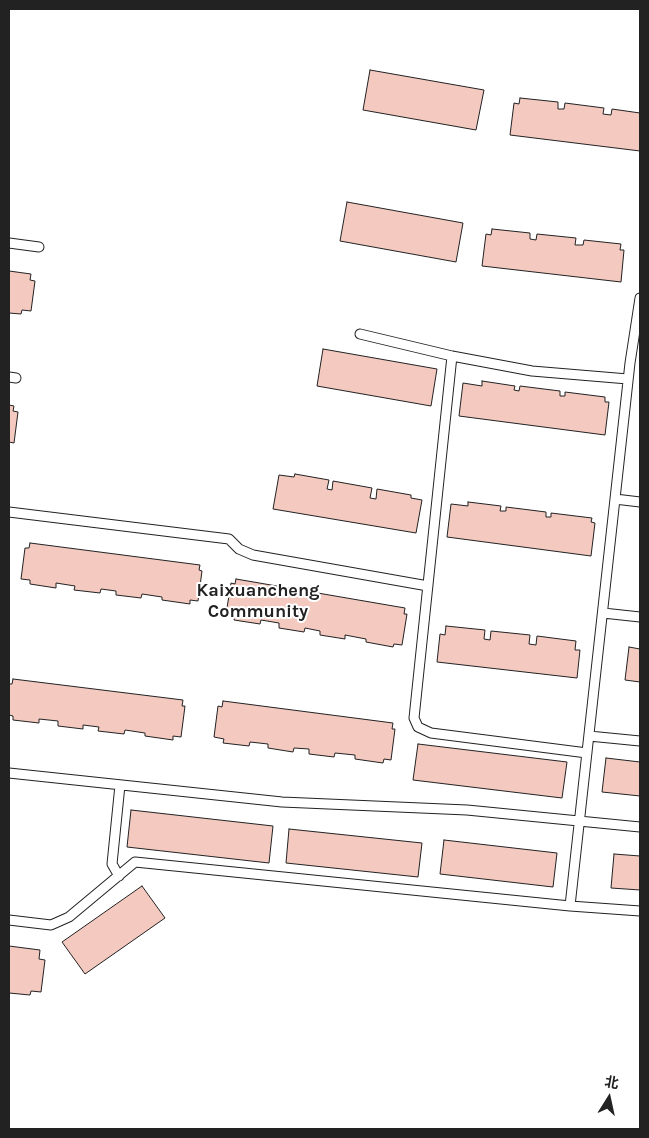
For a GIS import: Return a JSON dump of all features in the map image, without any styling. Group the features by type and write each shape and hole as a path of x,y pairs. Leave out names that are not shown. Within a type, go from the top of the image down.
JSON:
{"lane":[{"path":"9,243 39,247"},
{"path":"570,906 628,379 640,298"},
{"path":"360,334 452,356 532,371 628,379"},
{"path":"452,356 414,718 418,727 431,733 587,753"},
{"path":"615,499 640,502"},
{"path":"9,512 229,539 239,549 253,555 428,586"},
{"path":"602,613 640,617"},
{"path":"589,736 640,741"},
{"path":"9,773 282,802 467,810 640,826"},
{"path":"119,876 112,864 120,785"},
{"path":"9,920 51,925 68,917 135,862 570,906 640,911"}],"building":[{"path":"370,70 484,90 476,130 363,110"},
{"path":"520,98 558,102 558,109 564,109 565,103 604,108 603,114 611,115 612,109 640,113 640,151 510,135 514,103 519,104"},
{"path":"347,202 463,223 456,262 340,241"},
{"path":"492,229 530,233 530,239 536,240 537,234 576,238 575,245 583,245 584,240 621,244 620,250 624,250 621,282 482,266 486,234 491,235"},
{"path":"9,271 31,274 30,280 35,281 31,311 22,310 21,314 9,313"},
{"path":"323,349 437,369 431,406 317,386"},
{"path":"482,381 515,386 514,390 519,391 520,386 560,391 560,396 565,396 565,392 605,397 605,402 609,402 605,435 459,416 463,383 482,386"},
{"path":"9,405 14,406 13,411 18,412 14,443 9,442"},
{"path":"295,474 329,480 327,489 332,490 333,481 372,488 370,498 376,499 377,489 411,495 411,498 422,500 416,533 273,509 279,475 294,477"},
{"path":"468,502 501,506 500,511 506,511 506,507 546,512 546,517 551,517 551,513 592,518 591,522 595,523 591,556 447,537 451,504 468,506"},
{"path":"30,543 200,565 199,570 202,571 198,601 190,600 190,604 162,600 162,597 142,594 141,598 116,595 116,591 101,589 100,593 74,590 75,586 56,583 56,588 30,584 30,580 21,579 25,548 29,548"},
{"path":"236,579 405,608 404,614 407,614 402,645 394,644 393,647 366,642 366,639 345,635 345,639 320,635 320,631 305,628 304,632 279,628 279,623 261,620 260,624 234,620 235,616 226,614 231,583 235,584"},
{"path":"446,626 485,630 484,639 490,640 491,631 530,635 529,644 536,645 537,636 576,641 575,650 580,650 577,678 437,662 440,634 445,635"},
{"path":"629,647 640,649 640,682 625,680"},
{"path":"13,679 183,700 182,706 185,706 181,737 173,736 173,740 145,736 145,733 125,730 124,734 98,731 99,727 83,725 83,729 58,726 58,721 39,719 39,723 13,720 13,716 9,715 9,684 12,684"},
{"path":"223,701 393,723 392,729 395,729 391,760 384,759 383,763 355,759 355,755 335,753 334,757 309,754 309,749 294,748 293,752 268,748 268,744 250,742 249,746 223,743 224,739 214,737 218,706 222,707"},
{"path":"418,744 567,762 562,798 413,780"},
{"path":"606,758 640,762 640,796 602,792"},
{"path":"131,810 273,826 269,863 127,847"},
{"path":"289,829 422,843 418,877 286,863"},
{"path":"444,840 557,853 553,887 440,874"},
{"path":"614,854 640,856 640,890 611,888"},
{"path":"142,886 165,918 85,974 62,942"},
{"path":"9,946 40,950 39,959 45,960 41,992 31,991 30,995 9,993"}],"district":[{"name":"Kaixuancheng Community","path":"258,601"}]}
